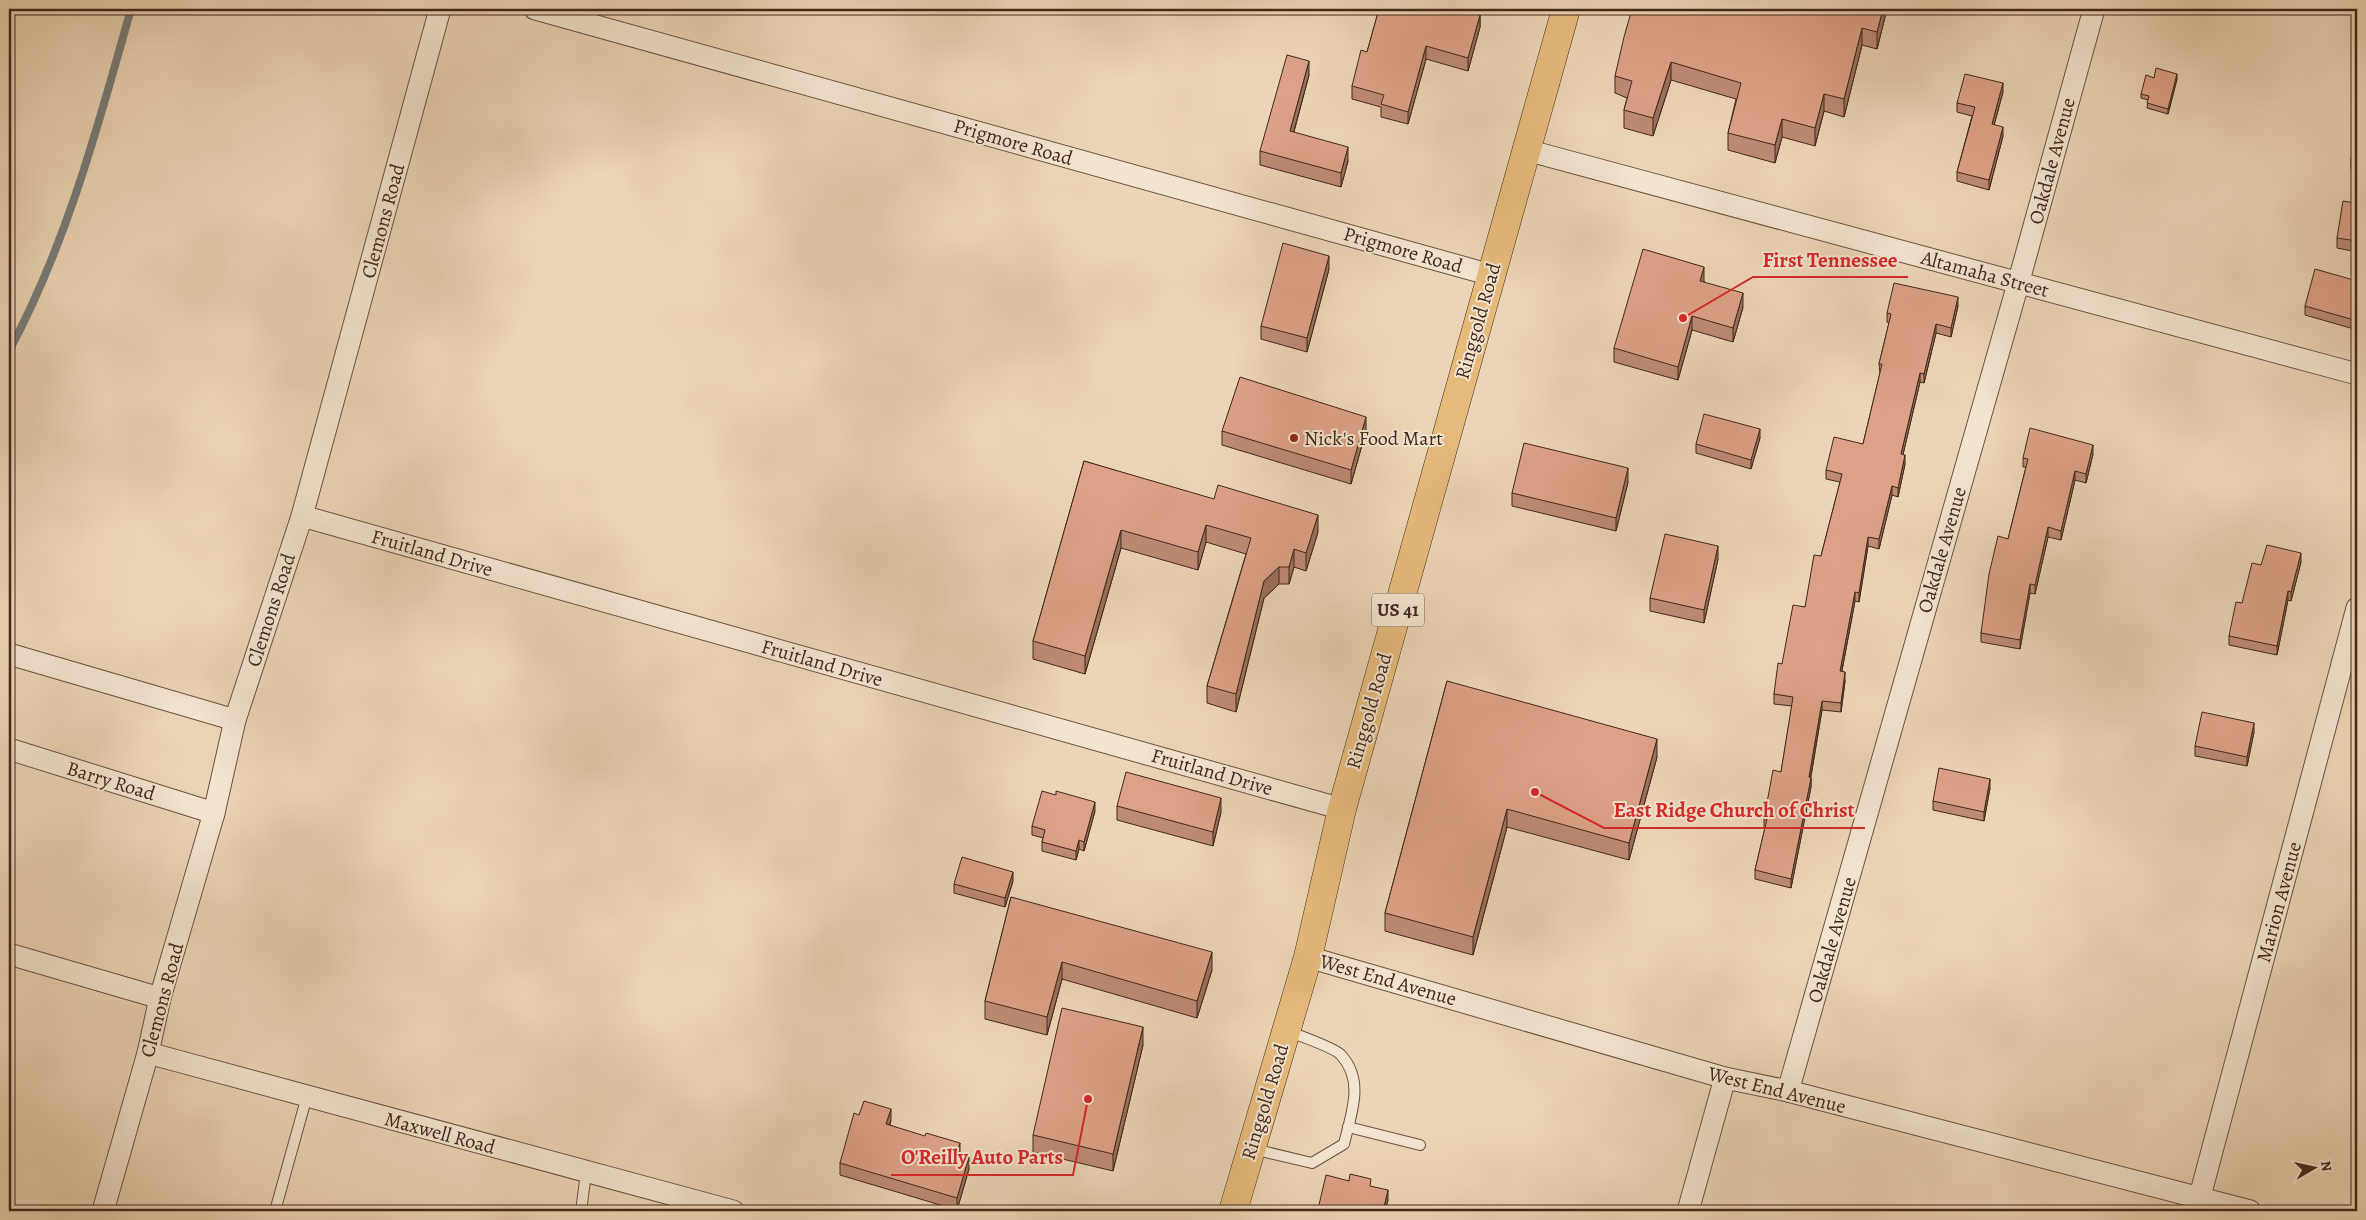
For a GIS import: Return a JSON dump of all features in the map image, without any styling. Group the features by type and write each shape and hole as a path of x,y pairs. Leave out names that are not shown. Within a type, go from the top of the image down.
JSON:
{"main road":[{"name":"Ringgold Road","path":"1233,1211 1308,957 1342,809 1566,9"}],"street":[{"name":"Clemons Road","path":"103,1211 148,1053 160,998 214,813 235,720 302,516 440,9"},
{"name":"Prigmore Road","path":"535,9 1491,274"},
{"name":"Oakdale Avenue","path":"1788,1091 2018,284 2094,9"},
{"name":"Altamaha Street","path":"1526,150 2357,374"},
{"name":"Fruitland Drive","path":"302,516 1342,809"},
{"name":"Marion Avenue","path":"2200,1196 2357,608"},
{"path":"9,654 235,720"},
{"name":"Barry Road","path":"9,749 214,813"},
{"path":"9,954 160,998"},
{"name":"West End Avenue","path":"1308,957 1725,1078 1788,1091 2200,1196 2250,1211"},
{"name":"Maxwell Road","path":"148,1053 586,1173 733,1211"},
{"path":"1688,1211 1725,1078"}],"lane":[{"path":"1252,1149 1312,1163 1344,1144 1356,1096 1351,1072 1340,1054 1286,1030"},
{"path":"275,1211 306,1096"},
{"path":"1348,1127 1420,1145"},
{"path":"581,1211 586,1173"}],"building":[{"path":"1379,9 1478,9 1477,14 1480,15 1468,58 1426,46 1408,112 1381,104 1384,95 1352,86 1361,50 1367,52"},
{"path":"1632,9 1807,9 1823,13 1824,9 1883,9 1877,32 1862,28 1844,99 1824,94 1815,128 1782,119 1775,145 1728,133 1741,83 1671,62 1653,118 1624,110 1632,81 1615,76"},
{"path":"1287,55 1309,61 1290,131 1348,147 1341,173 1260,151"},
{"path":"2156,68 2177,74 2168,109 2147,103 2149,96 2141,94 2146,75 2154,78"},
{"path":"1965,74 2003,83 1992,124 2003,127 1989,180 1957,172 1975,107 1957,103"},
{"path":"2357,136 2357,160 2351,159"},
{"path":"2357,192 2357,241 2337,238 2343,201 2355,203"},
{"path":"1283,243 1329,256 1307,338 1261,326"},
{"path":"1643,249 1704,267 1700,281 1743,293 1733,328 1692,316 1678,367 1614,348"},
{"path":"2315,269 2357,281 2357,307 2354,320 2305,306"},
{"path":"1894,283 1958,297 1951,328 1936,324 1924,374 1920,373 1901,454 1905,455 1898,488 1892,486 1879,539 1868,537 1859,593 1855,592 1840,671 1845,672 1841,703 1822,701 1809,777 1811,778 1791,879 1755,870 1767,819 1764,819 1773,770 1781,772 1793,697 1774,694 1778,663 1782,664 1793,605 1805,607 1814,555 1821,556 1842,474 1826,470 1834,437 1863,444 1882,364 1879,364 1891,314 1887,313"},
{"name":"Nick's Food Mart","path":"1240,377 1366,417 1351,470 1222,431"},
{"path":"1704,414 1760,429 1751,460 1696,444"},
{"path":"2030,428 2093,445 2086,474 2075,471 2061,531 2048,527 2035,585 2030,584 2020,640 1981,633 1989,574 1998,536 2008,539 2028,459 2023,458"},
{"path":"1524,443 1628,468 1616,518 1512,493"},
{"path":"1084,461 1214,499 1218,485 1318,515 1306,553 1294,549 1289,567 1279,567 1264,581 1236,694 1207,686 1251,538 1206,525 1198,552 1121,530 1085,656 1033,641"},
{"path":"1665,534 1718,546 1704,610 1650,598"},
{"path":"2267,545 2301,553 2291,592 2288,591 2277,646 2229,636 2236,602 2242,603 2252,563 2261,565"},
{"path":"1447,681 1657,739 1629,843 1507,809 1473,937 1385,913"},
{"path":"2202,712 2254,723 2247,757 2195,746"},
{"path":"1939,768 1990,779 1984,812 1933,801"},
{"path":"1126,772 1221,798 1213,832 1117,806"},
{"path":"1042,791 1056,795 1056,791 1095,802 1084,842 1079,840 1076,851 1042,842 1045,830 1032,826"},
{"path":"962,857 1013,872 1005,898 954,884"},
{"path":"1011,897 1212,952 1197,1001 1062,962 1047,1017 985,1001"},
{"path":"1062,1008 1143,1027 1113,1154 1033,1135"},
{"path":"864,1101 891,1109 886,1124 925,1136 926,1133 960,1143 956,1154 969,1157 957,1198 840,1163 854,1113 859,1115"},
{"path":"1350,1174 1371,1179 1370,1186 1388,1190 1383,1211 1329,1211 1318,1209 1326,1175 1349,1181"}],"waterway":[{"path":"9,351 30,310 64,226 93,140 131,9"}],"place":[{"name":"First Tennessee","path":"1683,318"},
{"name":"Nick's Food Mart","path":"1294,438"},
{"name":"East Ridge Church of Christ","path":"1535,792"},
{"name":"O'Reilly Auto Parts","path":"1088,1099"}]}
